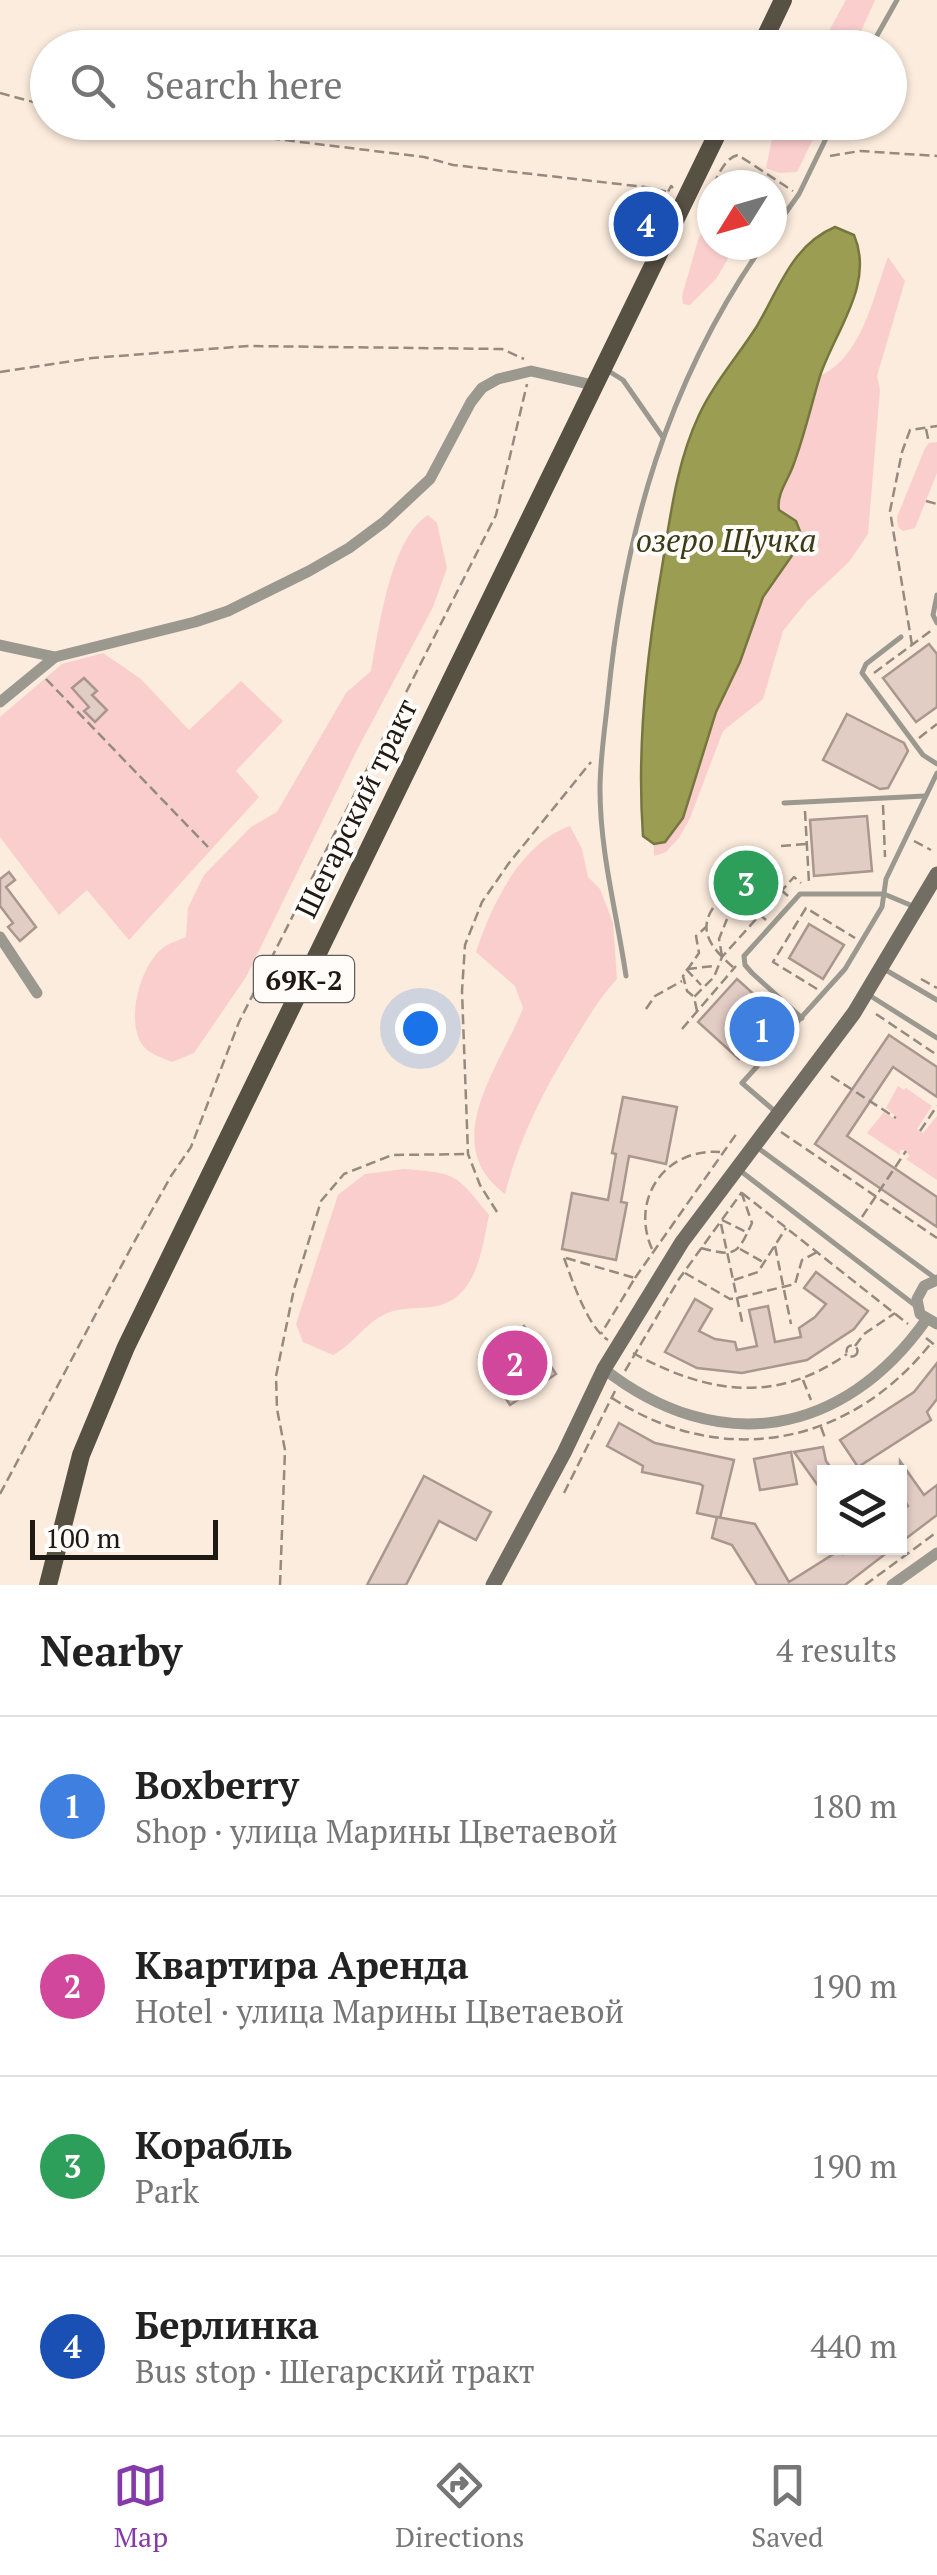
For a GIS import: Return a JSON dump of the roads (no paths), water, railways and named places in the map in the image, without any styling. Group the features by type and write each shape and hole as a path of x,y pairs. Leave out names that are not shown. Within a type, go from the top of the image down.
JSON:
{"main road":[{"path":"769,30 784,0"},
{"name":"Шегарский тракт","path":"48,1585 80,1455 126,1346 714,140"}],"street":[{"path":"0,702 56,658 228,610 335,556 384,522 430,479 471,402 482,388 498,379 531,371 592,385"},
{"path":"0,645 56,658"},
{"path":"493,1585 604,1369 682,1242 867,994 937,874"},
{"path":"0,937 37,993"},
{"path":"604,1369 664,1408 694,1418 745,1424 787,1420 859,1389 900,1354 918,1331 931,1322 918,1307 919,1292 937,1280"},
{"path":"892,1585 937,1553"}],"lane":[{"path":"880,30 897,0"},
{"path":"787,211 826,140"},
{"path":"626,976 603,856 600,787 614,638 628,558 662,436 729,294 753,260"},
{"path":"602,366 623,380 662,436"},
{"path":"937,594 932,616 937,625"},
{"path":"901,637 862,668 865,680 929,760 937,764"},
{"path":"778,1114 742,1084 846,970 882,907 886,880 926,796 933,790 937,773"},
{"path":"784,803 926,796"},
{"path":"802,1018 745,965 744,956 800,894 884,894 917,909"},
{"path":"883,968 937,1000"},
{"path":"867,994 937,1038"},
{"path":"754,1145 937,1280"},
{"path":"736,1167 918,1307"}],"water":[{"name":"озеро Щучка","path":"835,227 854,235 860,271 779,499 779,510 796,521 801,534 798,547 763,597 740,662 716,712 683,818 665,842 654,844 643,836 641,773 646,679 673,499 684,456 705,403 757,326 788,269 808,245"}],"place":[{"name":"Берлинка","path":"646,224"},
{"name":"Корабль","path":"746,883"},
{"name":"Boxberry","path":"762,1029"},
{"name":"Квартира Аренда","path":"515,1363"}]}
